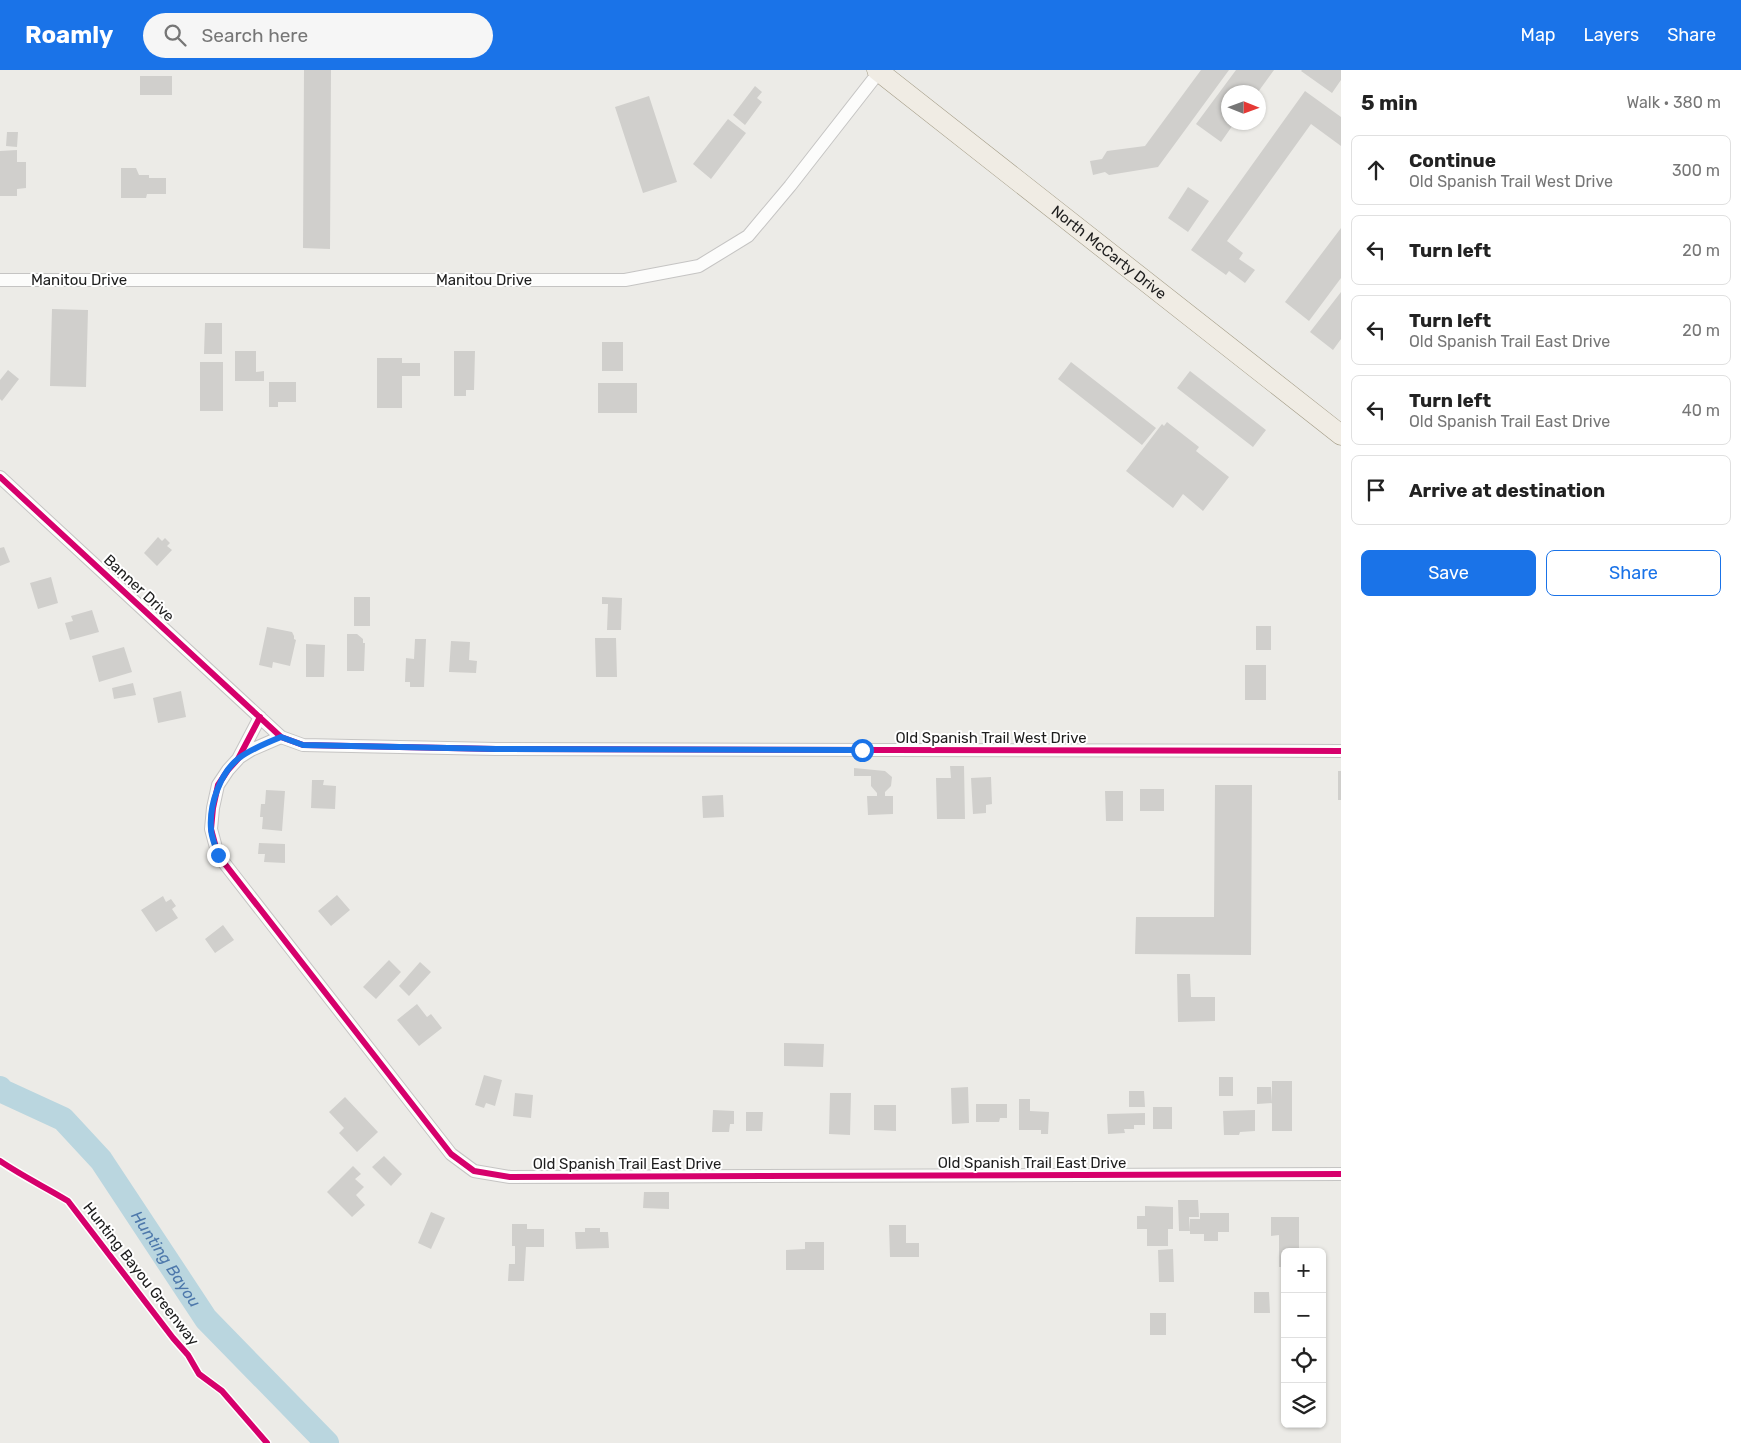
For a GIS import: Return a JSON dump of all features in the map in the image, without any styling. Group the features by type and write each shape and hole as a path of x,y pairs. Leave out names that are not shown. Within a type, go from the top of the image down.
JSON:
{"main road":[{"name":"North McCarty Drive","path":"878,71 1341,435"}],"street":[{"name":"Manitou Drive","path":"0,280 625,280 699,266 748,236 790,186 878,71"},
{"name":"Banner Drive","path":"0,477 260,717"},
{"name":"Old Spanish Trail West Drive","path":"260,717 281,737 303,745 496,749 1341,752"},
{"name":"Old Spanish Trail East Drive","path":"260,717 238,759 218,785 211,829 218,855 451,1154 474,1171 510,1177 1341,1174"},
{"path":"238,759 251,750 281,737"}],"building":[{"path":"304,70 331,70 330,249 303,248"},
{"path":"1201,70 1229,70 1158,167 1109,175 1105,172 1093,175 1090,161 1102,159 1107,151 1145,146"},
{"path":"1236,70 1274,70 1263,85 1225,85"},
{"path":"1302,70 1341,70 1341,80 1332,93"},
{"path":"140,76 172,76 172,95 140,95"},
{"path":"755,86 762,92 757,98 762,102 745,125 733,115"},
{"path":"1221,90 1221,130 1229,130 1221,142 1196,124"},
{"path":"1305,91 1341,117 1341,146 1311,124 1227,241 1243,253 1239,259 1255,270 1245,283 1229,271 1226,275 1191,250"},
{"path":"649,96 677,182 643,193 615,107"},
{"path":"728,119 746,133 711,179 693,164"},
{"path":"7,132 18,132 17,147 6,146"},
{"path":"17,150 17,162 26,162 26,188 17,189 17,196 0,196 0,151"},
{"path":"121,168 136,168 139,175 149,175 149,178 166,178 166,194 147,194 146,198 121,198"},
{"path":"1188,187 1209,201 1188,232 1168,218"},
{"path":"1341,228 1341,278 1309,321 1285,302"},
{"path":"1341,292 1341,339 1333,350 1310,332"},
{"path":"52,309 88,310 86,387 50,386"},
{"path":"205,323 222,323 222,354 204,354"},
{"path":"602,342 623,342 623,371 602,371"},
{"path":"235,351 256,351 256,372 264,371 264,381 235,381"},
{"path":"454,351 475,351 474,390 466,390 466,396 454,396"},
{"path":"377,358 402,358 402,363 420,363 420,376 402,376 402,408 377,408"},
{"path":"200,362 223,362 223,411 200,411"},
{"path":"1071,362 1156,428 1142,445 1058,379"},
{"path":"8,370 19,379 2,401 0,399 0,380"},
{"path":"1190,371 1266,430 1253,447 1177,388"},
{"path":"269,382 296,382 296,402 278,402 278,407 269,407"},
{"path":"598,383 637,383 637,413 598,413"},
{"path":"1167,422 1199,447 1196,451 1229,477 1203,511 1183,494 1173,508 1126,471 1162,424 1164,426"},
{"path":"158,537 162,541 165,538 170,543 167,546 172,550 157,566 144,553"},
{"path":"4,547 10,562 0,566 0,548"},
{"path":"51,577 58,603 38,609 30,583"},
{"path":"354,597 370,597 370,626 354,626"},
{"path":"602,597 622,598 621,630 607,630 608,604 602,604"},
{"path":"92,610 99,632 70,640 65,623 73,621 71,616"},
{"path":"1256,626 1271,626 1271,650 1256,650"},
{"path":"267,627 292,632 296,640 290,666 273,662 272,668 259,665"},
{"path":"347,634 357,634 365,643 364,671 347,671"},
{"path":"595,638 616,638 617,677 596,677"},
{"path":"415,639 426,639 424,687 410,687 410,682 405,682 406,658 414,659"},
{"path":"451,641 470,642 469,660 477,661 476,673 449,672"},
{"path":"306,644 325,645 324,677 306,677"},
{"path":"124,647 132,672 99,682 92,656"},
{"path":"1245,665 1266,665 1266,700 1245,700"},
{"path":"133,683 136,695 114,699 112,688"},
{"path":"181,691 186,717 158,723 153,698"},
{"path":"950,766 964,766 965,819 937,819 936,778 951,778"},
{"path":"854,768 885,771 892,777 891,786 885,792 885,796 893,796 893,814 868,815 867,796 877,796 877,793 871,786 871,776 854,776"},
{"path":"1338,771 1341,771 1341,800 1338,800"},
{"path":"991,777 992,804 986,805 986,813 973,814 971,778"},
{"path":"312,780 324,780 323,785 336,786 335,809 311,808"},
{"path":"1215,785 1252,785 1251,955 1135,954 1136,917 1214,917"},
{"path":"1140,789 1164,789 1164,811 1140,811"},
{"path":"266,790 285,791 282,831 262,829 263,817 260,817 261,804 265,804"},
{"path":"1105,791 1123,791 1123,821 1106,821"},
{"path":"723,795 724,817 703,818 702,796"},
{"path":"259,843 285,844 285,863 264,862 265,854 258,854"},
{"path":"337,895 350,910 331,926 318,911"},
{"path":"163,896 166,902 171,899 176,906 172,909 178,918 156,932 141,910"},
{"path":"223,925 234,940 215,953 205,939"},
{"path":"389,960 401,972 376,999 363,987"},
{"path":"420,962 431,972 409,996 399,986"},
{"path":"1177,974 1190,974 1191,997 1215,997 1215,1021 1178,1022"},
{"path":"417,1004 427,1017 431,1014 442,1028 419,1046 397,1020"},
{"path":"784,1043 824,1044 823,1067 784,1066"},
{"path":"484,1075 502,1080 495,1106 486,1103 484,1108 475,1105"},
{"path":"1219,1077 1233,1077 1233,1096 1219,1096"},
{"path":"1272,1081 1292,1081 1292,1131 1272,1131"},
{"path":"968,1087 969,1123 952,1124 951,1088"},
{"path":"1257,1087 1271,1087 1272,1103 1257,1104"},
{"path":"1129,1091 1144,1091 1145,1107 1129,1107"},
{"path":"515,1093 533,1095 531,1118 513,1116"},
{"path":"830,1093 851,1093 850,1135 829,1134"},
{"path":"345,1097 378,1132 357,1152 339,1133 344,1128 329,1112"},
{"path":"1019,1099 1030,1099 1030,1111 1049,1112 1048,1134 1041,1134 1041,1130 1019,1130"},
{"path":"976,1104 1007,1104 1007,1118 1000,1118 999,1122 976,1122"},
{"path":"874,1105 896,1105 896,1131 874,1130"},
{"path":"1153,1107 1172,1107 1172,1129 1153,1129"},
{"path":"713,1110 734,1111 734,1124 730,1124 729,1132 712,1132"},
{"path":"1255,1110 1255,1131 1240,1132 1239,1135 1224,1135 1223,1111"},
{"path":"746,1112 763,1112 762,1131 746,1131"},
{"path":"1145,1113 1145,1125 1134,1125 1134,1129 1124,1129 1125,1133 1108,1134 1107,1114"},
{"path":"384,1156 402,1174 391,1186 372,1167"},
{"path":"353,1166 361,1174 355,1179 364,1187 356,1195 365,1205 352,1217 327,1192"},
{"path":"644,1192 669,1192 669,1209 643,1208"},
{"path":"1178,1200 1198,1200 1199,1217 1189,1217 1190,1231 1179,1231"},
{"path":"1145,1206 1173,1207 1173,1229 1168,1229 1168,1246 1147,1246 1147,1229 1137,1229 1137,1216 1145,1216"},
{"path":"431,1212 445,1218 431,1249 418,1243"},
{"path":"1200,1213 1229,1213 1229,1232 1218,1232 1218,1241 1204,1241 1204,1234 1190,1234 1190,1219 1200,1219"},
{"path":"1271,1217 1299,1217 1299,1248 1281,1248 1281,1267 1279,1267 1279,1235 1271,1236"},
{"path":"512,1224 527,1224 527,1229 544,1229 544,1247 526,1247 524,1281 508,1281 509,1264 515,1264 515,1246 512,1246"},
{"path":"889,1225 906,1225 906,1243 919,1243 919,1257 890,1257"},
{"path":"585,1228 600,1228 600,1232 608,1232 609,1248 576,1249 575,1232 585,1232"},
{"path":"805,1242 824,1242 824,1270 786,1270 786,1250 805,1249"},
{"path":"1173,1249 1174,1282 1159,1282 1158,1250"},
{"path":"1254,1292 1269,1292 1270,1313 1254,1313"},
{"path":"1150,1313 1166,1313 1166,1335 1150,1335"}],"waterway":[{"name":"Hunting Bayou","path":"0,1088 2,1091 63,1119 101,1160 206,1319 327,1443"}],"cycle path":[{"path":"0,477 281,737 303,745 496,749 1341,751"},
{"path":"260,717 238,759 218,785 211,829 218,855 451,1154 474,1171 510,1177 1341,1174"},
{"name":"Hunting Bayou Greenway","path":"0,1161 68,1201 188,1355 199,1374 222,1391 267,1443"}],"route":[{"path":"218,855 211,829 218,785 238,759 251,750 281,737 303,745 496,749 862,750"}]}
